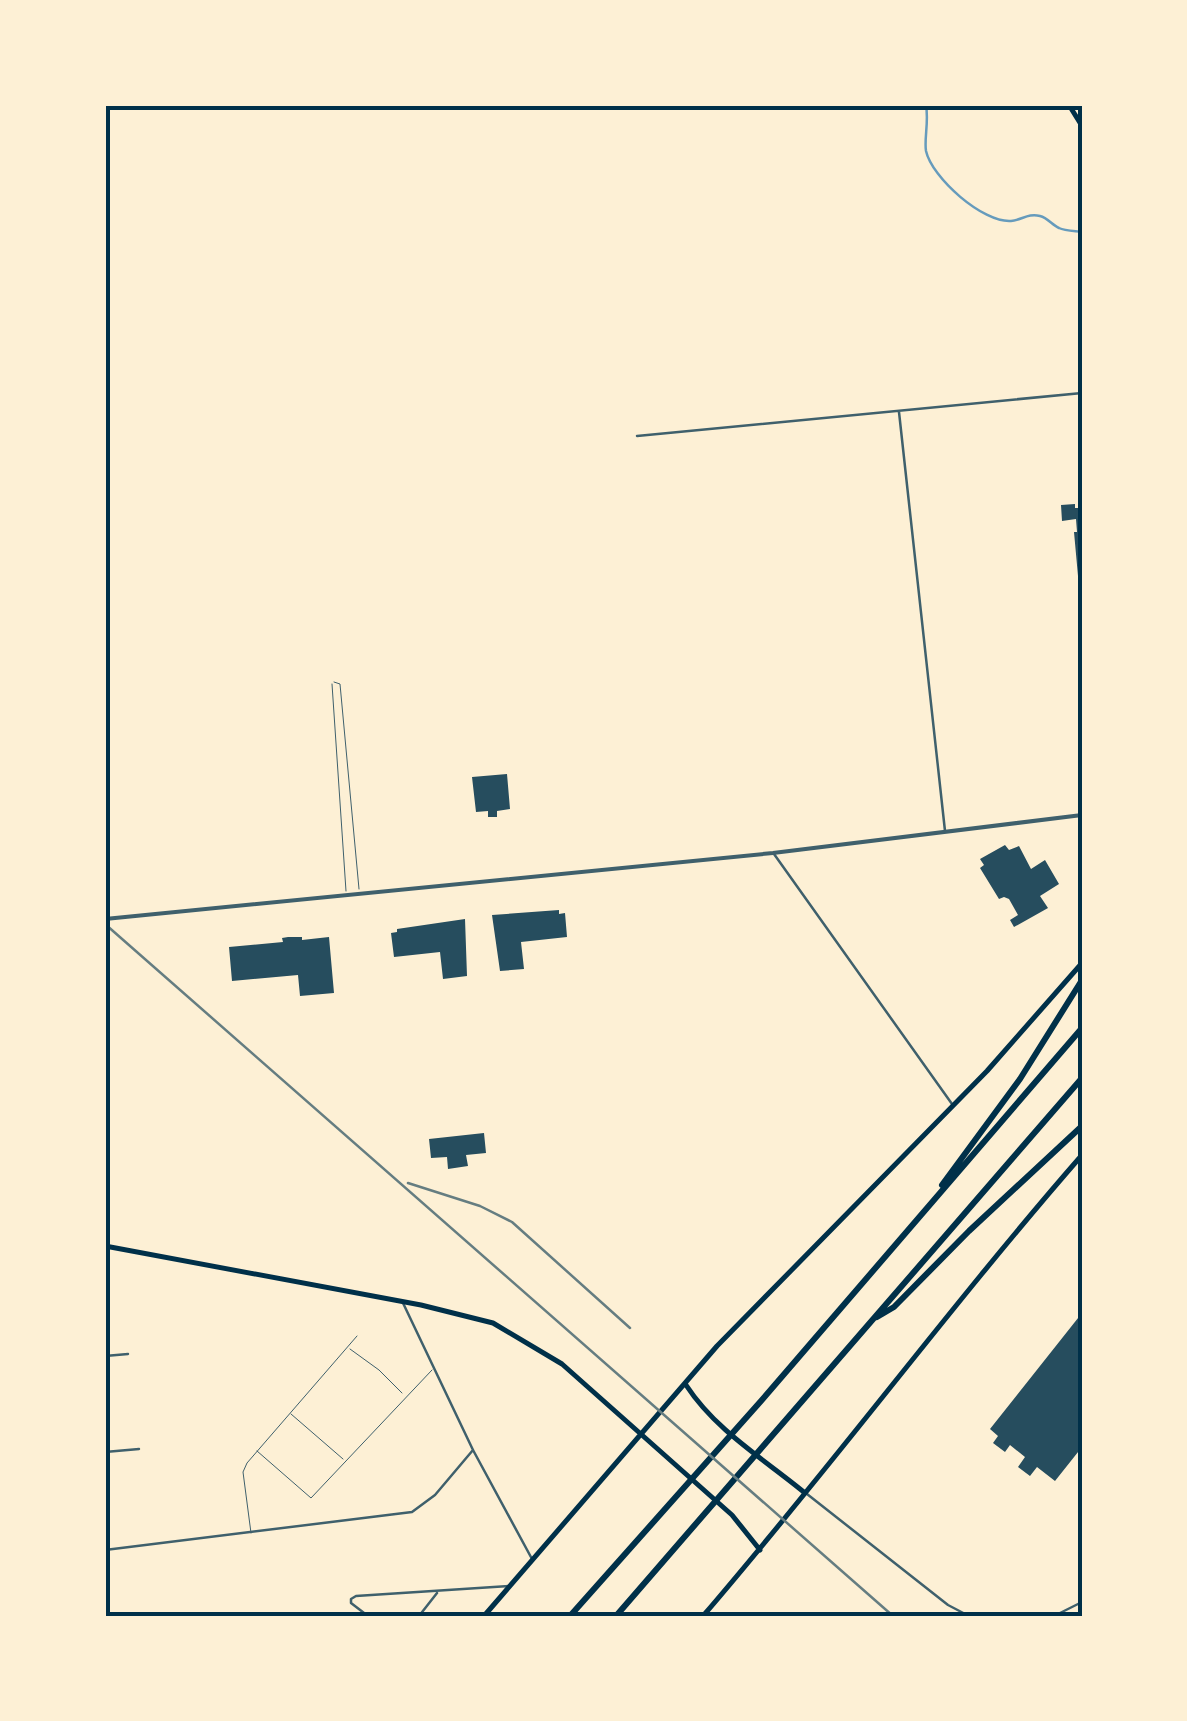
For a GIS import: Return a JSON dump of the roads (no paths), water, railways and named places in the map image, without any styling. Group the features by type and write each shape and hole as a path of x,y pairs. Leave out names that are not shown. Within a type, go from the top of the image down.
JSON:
{"highway":[{"path":"904,1236 1020,1079 1082,980"},
{"path":"570,1616 1082,1028"},
{"path":"616,1616 1082,1078"},
{"path":"876,1317 894,1307 1082,1126"}],"main road":[{"path":"1070,105 1082,126"},
{"path":"484,1616 717,1346 953,1106 1082,964"},
{"path":"702,1616 806,1494 1016,1230 1082,1155"},
{"path":"105,1246 402,1302 482,1319 504,1328 562,1364 732,1515 760,1550"},
{"path":"686,1385 696,1400 768,1468 806,1494"}],"street":[{"path":"637,436 1082,393"},
{"path":"898,410 945,832"},
{"path":"105,919 773,852 1082,815"},
{"path":"773,852 953,1106"},
{"path":"402,1302 473,1450 534,1561"},
{"path":"105,1356 128,1354"},
{"path":"105,1452 139,1450"},
{"path":"105,1550 412,1512 436,1494 473,1450"},
{"path":"806,1494 948,1605 970,1616"},
{"path":"368,1616 351,1603 352,1599 510,1586"},
{"path":"419,1616 438,1592"},
{"path":"1054,1616 1082,1602"},
{"path":"1070,1610 1073,1616"}],"lane":[{"path":"346,894 331,704 330,685 334,682 340,684 359,892"},
{"path":"251,1533 243,1472 289,1412 357,1336"},
{"path":"347,1349 379,1370 404,1396"},
{"path":"257,1451 311,1498 404,1396 435,1368"},
{"path":"289,1412 345,1460"},
{"path":"256,1616 262,1616"}],"waterway":[{"path":"926,105 926,151 930,162 960,197 1000,220 1036,215 1061,229 1082,232"}],"railway":[{"path":"105,924 893,1616"},
{"path":"408,1183 480,1206 512,1222 630,1328"}]}
